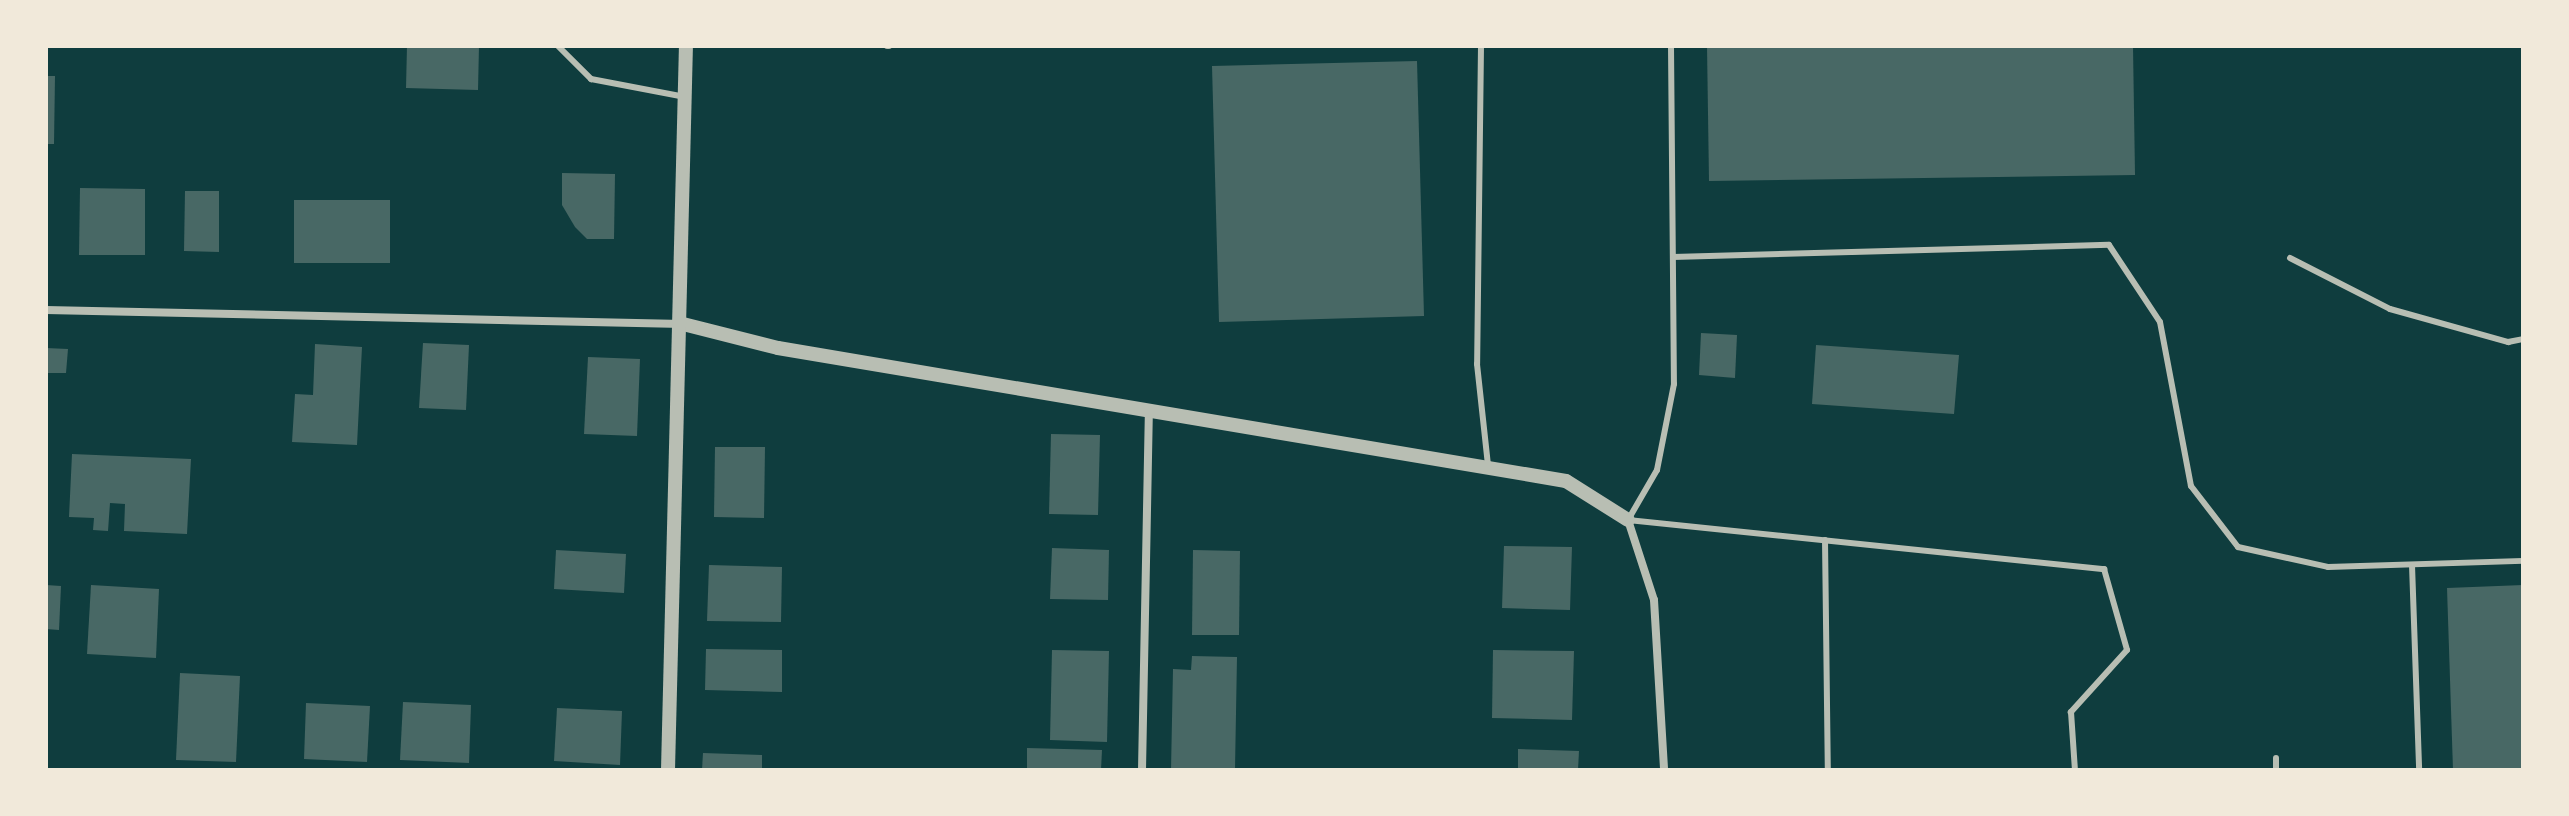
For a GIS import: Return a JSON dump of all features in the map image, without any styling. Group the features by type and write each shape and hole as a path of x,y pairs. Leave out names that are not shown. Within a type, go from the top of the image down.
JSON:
{"street":[{"path":"668,770 683,324 686,46"},
{"path":"46,310 683,324 778,348 1488,465 1566,481 1628,520 1654,600 1664,770"},
{"path":"1142,770 1149,409"}],"lane":[{"path":"558,46 591,79 685,97"},
{"path":"1481,46 1477,364 1488,465"},
{"path":"1671,46 1674,384 1657,470 1628,520 2104,569 2127,650 2071,712 2075,770"},
{"path":"1673,257 2109,245 2160,322 2191,486 2238,547 2328,567 2523,561"},
{"path":"2290,258 2390,309 2508,342 2523,339"},
{"path":"1825,540 1828,770"},
{"path":"2412,565 2419,770"},
{"path":"2276,758 2276,770"}],"building":[{"path":"407,46 479,46 478,90 406,88"},
{"path":"1707,46 2133,46 2135,175 1709,181"},
{"path":"1417,61 1424,316 1219,322 1212,66"},
{"path":"46,76 55,76 54,144 46,144"},
{"path":"562,173 615,174 614,239 587,239 575,227 562,205"},
{"path":"80,188 145,189 145,255 79,255"},
{"path":"185,191 219,191 219,252 184,251"},
{"path":"294,200 390,200 390,263 294,263"},
{"path":"1701,333 1737,335 1735,378 1699,375"},
{"path":"423,343 469,345 466,410 419,408"},
{"path":"315,344 362,347 357,445 292,442 295,394 313,395"},
{"path":"1816,345 1959,355 1954,414 1812,404"},
{"path":"46,348 68,349 66,373 46,373"},
{"path":"588,357 640,359 637,436 584,434"},
{"path":"1051,434 1100,435 1098,515 1049,514"},
{"path":"715,447 765,447 764,518 714,517"},
{"path":"72,454 191,459 187,534 124,531 125,504 110,503 108,531 93,530 94,518 69,517"},
{"path":"1504,546 1572,547 1570,610 1502,608"},
{"path":"1052,548 1109,550 1108,600 1050,599"},
{"path":"556,550 626,554 624,593 554,589"},
{"path":"1193,550 1240,551 1239,635 1192,635"},
{"path":"709,565 782,567 781,622 707,621"},
{"path":"46,585 61,586 59,630 46,629"},
{"path":"91,585 159,589 156,658 87,654"},
{"path":"2523,585 2523,770 2453,770 2447,588"},
{"path":"706,649 782,650 782,692 705,690"},
{"path":"1052,650 1109,651 1107,742 1050,740"},
{"path":"1493,650 1574,651 1572,720 1492,718"},
{"path":"1192,656 1237,657 1235,770 1171,770 1173,669 1191,670"},
{"path":"180,673 240,676 236,762 176,760"},
{"path":"403,702 471,705 469,763 400,760"},
{"path":"306,703 370,706 367,762 304,759"},
{"path":"557,708 622,711 620,765 554,761"},
{"path":"1027,748 1102,750 1101,770 1027,770"},
{"path":"1518,749 1579,751 1578,770 1518,770"},
{"path":"703,753 762,755 762,770 702,770"}]}
